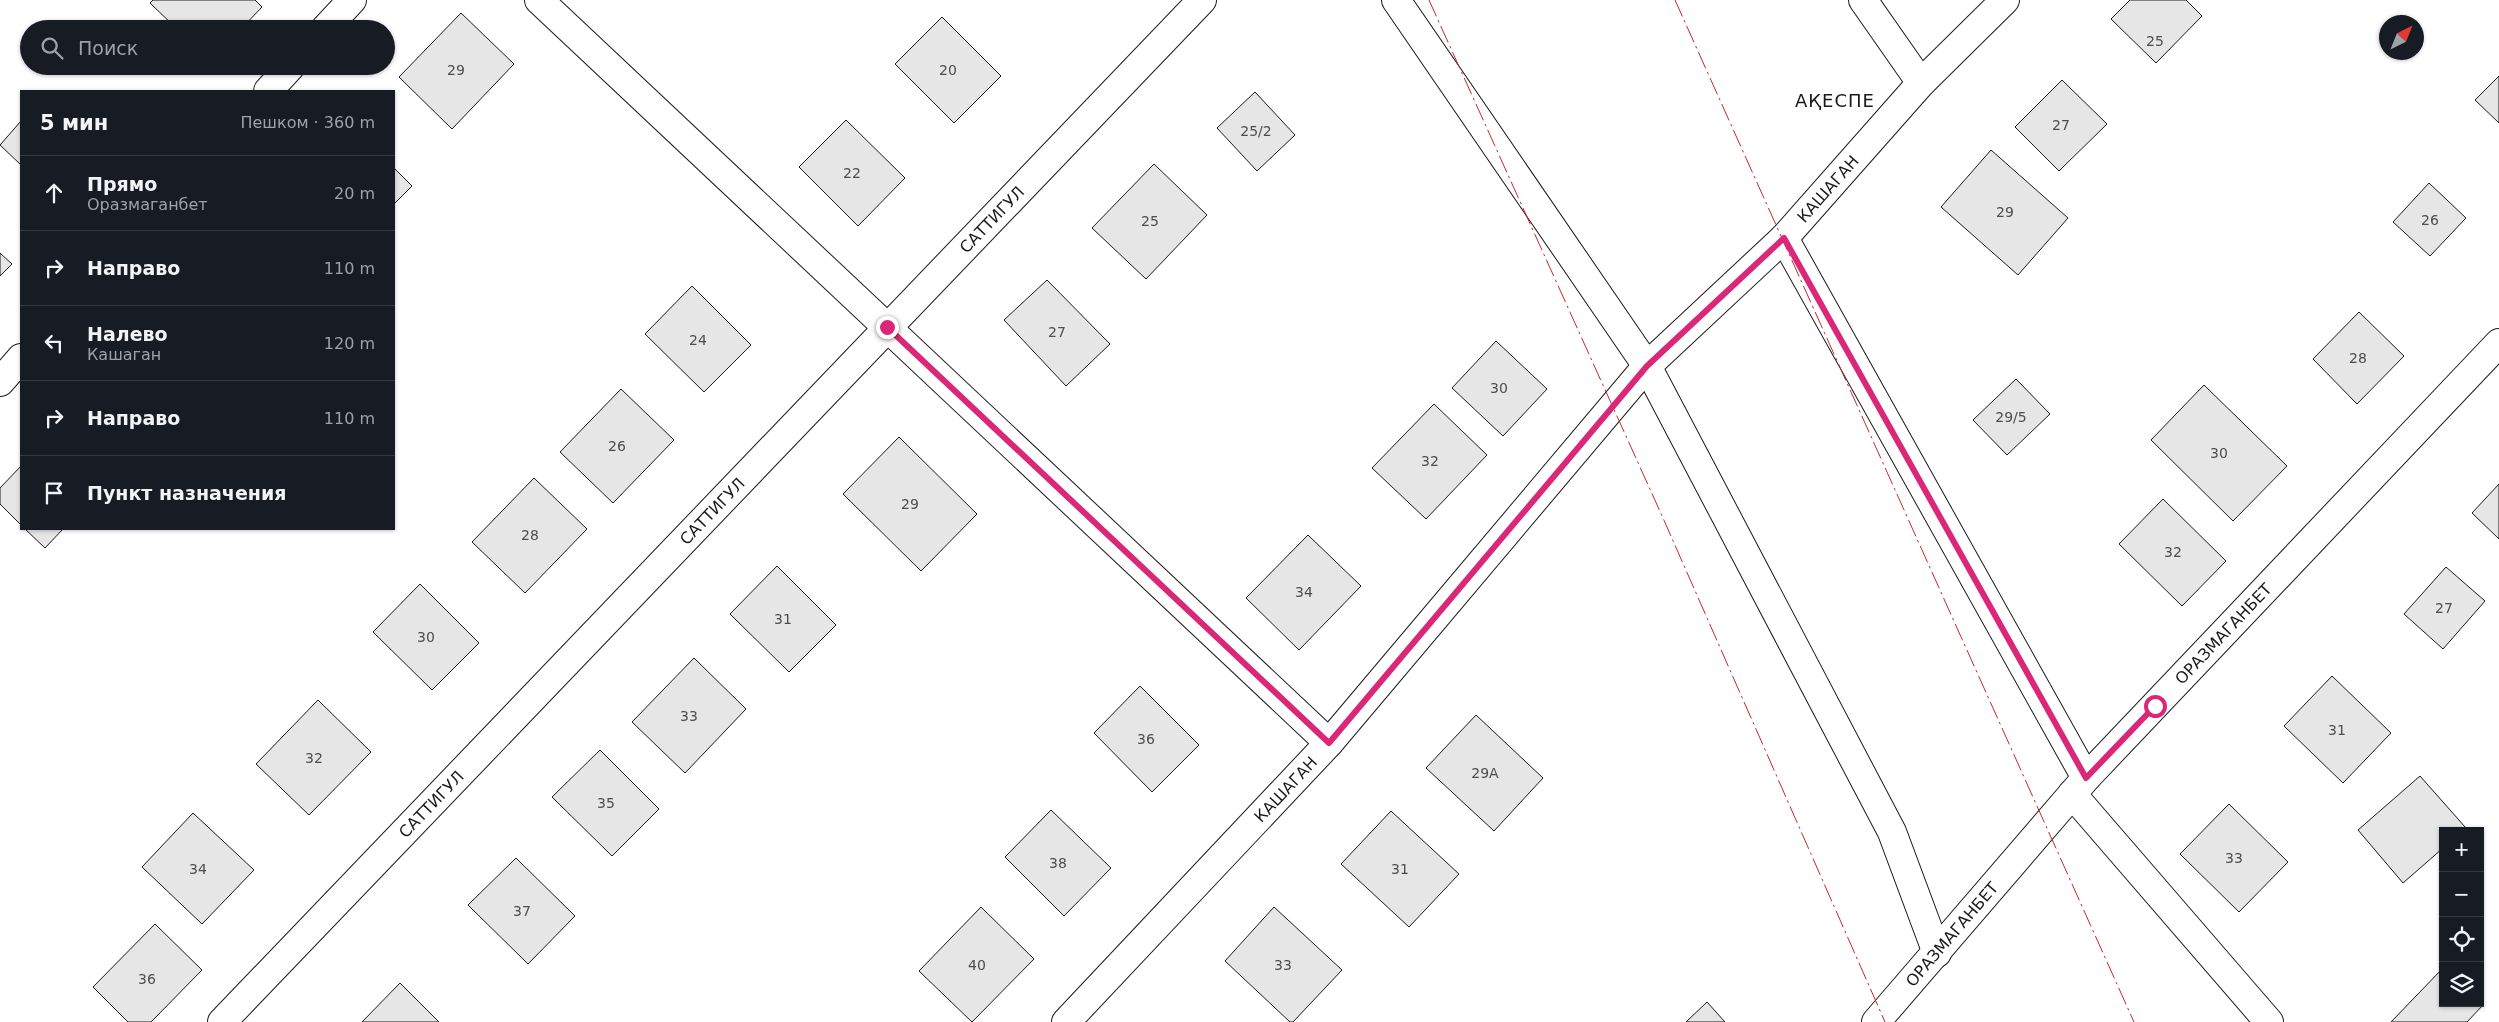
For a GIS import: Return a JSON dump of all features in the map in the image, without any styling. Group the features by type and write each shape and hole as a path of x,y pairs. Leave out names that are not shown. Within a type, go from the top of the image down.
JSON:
{"street":[{"path":"333,20 352,0"},
{"path":"539,0 1329,743"},
{"name":"САТТИГУЛ","path":"222,1022 1202,0"},
{"path":"1396,0 1647,366 1892,832 1937,953"},
{"path":"1863,0 1921,83"},
{"name":"КАШАГАН","path":"1066,1022 1329,743 1647,366 1784,238 1921,83 2006,0"},
{"path":"269,90 283,75"},
{"path":"1784,238 2079,786 2269,1022"},
{"name":"ОРАЗМАГАНБЕТ","path":"1876,1022 2079,786 2499,343"},
{"path":"0,382 20,359"}],"building":[{"path":"153,0 255,0 262,7 250,20 168,20 150,3"},
{"path":"2130,0 2186,0 2202,16 2156,63 2111,19"},
{"path":"461,13 514,64 452,129 399,77"},
{"path":"942,17 1001,76 954,123 895,64"},
{"path":"2499,76 2499,123 2475,100"},
{"path":"2062,80 2107,124 2059,171 2015,127"},
{"path":"1255,92 1295,135 1257,171 1217,128"},
{"path":"846,120 905,178 858,226 799,167"},
{"path":"20,122 20,164 0,145"},
{"path":"1991,150 2068,218 2018,275 1941,207"},
{"path":"1154,164 1207,215 1146,279 1092,228"},
{"path":"395,169 412,186 395,203"},
{"path":"2429,183 2466,218 2430,256 2393,222"},
{"path":"0,253 12,264 0,276"},
{"path":"1047,280 1110,344 1066,386 1004,320"},
{"path":"692,286 751,345 704,392 645,334"},
{"path":"2359,312 2404,356 2357,404 2313,359"},
{"path":"1496,341 1547,389 1503,436 1452,388"},
{"path":"2016,379 2050,414 2007,455 1973,420"},
{"path":"2204,385 2287,466 2233,521 2151,440"},
{"path":"621,389 674,440 613,503 560,452"},
{"path":"1434,404 1487,455 1426,519 1372,468"},
{"path":"899,437 977,514 921,571 843,494"},
{"path":"20,467 20,524 0,504 0,488"},
{"path":"534,478 587,529 525,593 472,542"},
{"path":"2499,484 2499,539 2472,513"},
{"path":"2163,499 2226,561 2182,606 2119,544"},
{"path":"26,530 62,530 45,548"},
{"path":"1308,535 1361,586 1299,650 1246,598"},
{"path":"777,566 836,625 789,672 730,614"},
{"path":"2446,567 2485,601 2443,649 2404,614"},
{"path":"420,584 479,643 432,690 373,632"},
{"path":"694,658 746,709 685,773 632,722"},
{"path":"2332,676 2391,733 2343,783 2284,726"},
{"path":"1140,686 1199,745 1152,792 1094,733"},
{"path":"318,700 371,752 309,815 256,764"},
{"path":"1476,715 1543,778 1494,831 1426,768"},
{"path":"600,750 659,809 612,856 552,797"},
{"path":"2420,776 2465,827 2439,827 2439,852 2403,883 2358,830"},
{"path":"2229,804 2288,862 2239,912 2180,854"},
{"path":"1051,810 1111,868 1064,916 1005,857"},
{"path":"1391,811 1459,874 1409,927 1341,864"},
{"path":"193,813 254,870 202,924 142,867"},
{"path":"516,858 575,916 528,964 468,905"},
{"path":"981,907 1034,959 972,1022 919,971"},
{"path":"1274,907 1342,970 1293,1022 1290,1022 1225,961"},
{"path":"155,924 202,970 151,1022 128,1022 93,987"},
{"path":"2439,972 2439,1007 2481,1007 2467,1022 2391,1022"},
{"path":"400,983 439,1022 362,1022"},
{"path":"1707,1002 1725,1022 1686,1022"}],"power":[{"path":"1429,0 1663,518 1885,1022"},
{"path":"1675,0 2134,1022"}],"district":[{"name":"АҚЕСПЕ","path":"1835,101"}],"route":[{"path":"887,327 1329,743 1647,366 1784,238 2086,778 2155,706"}]}
